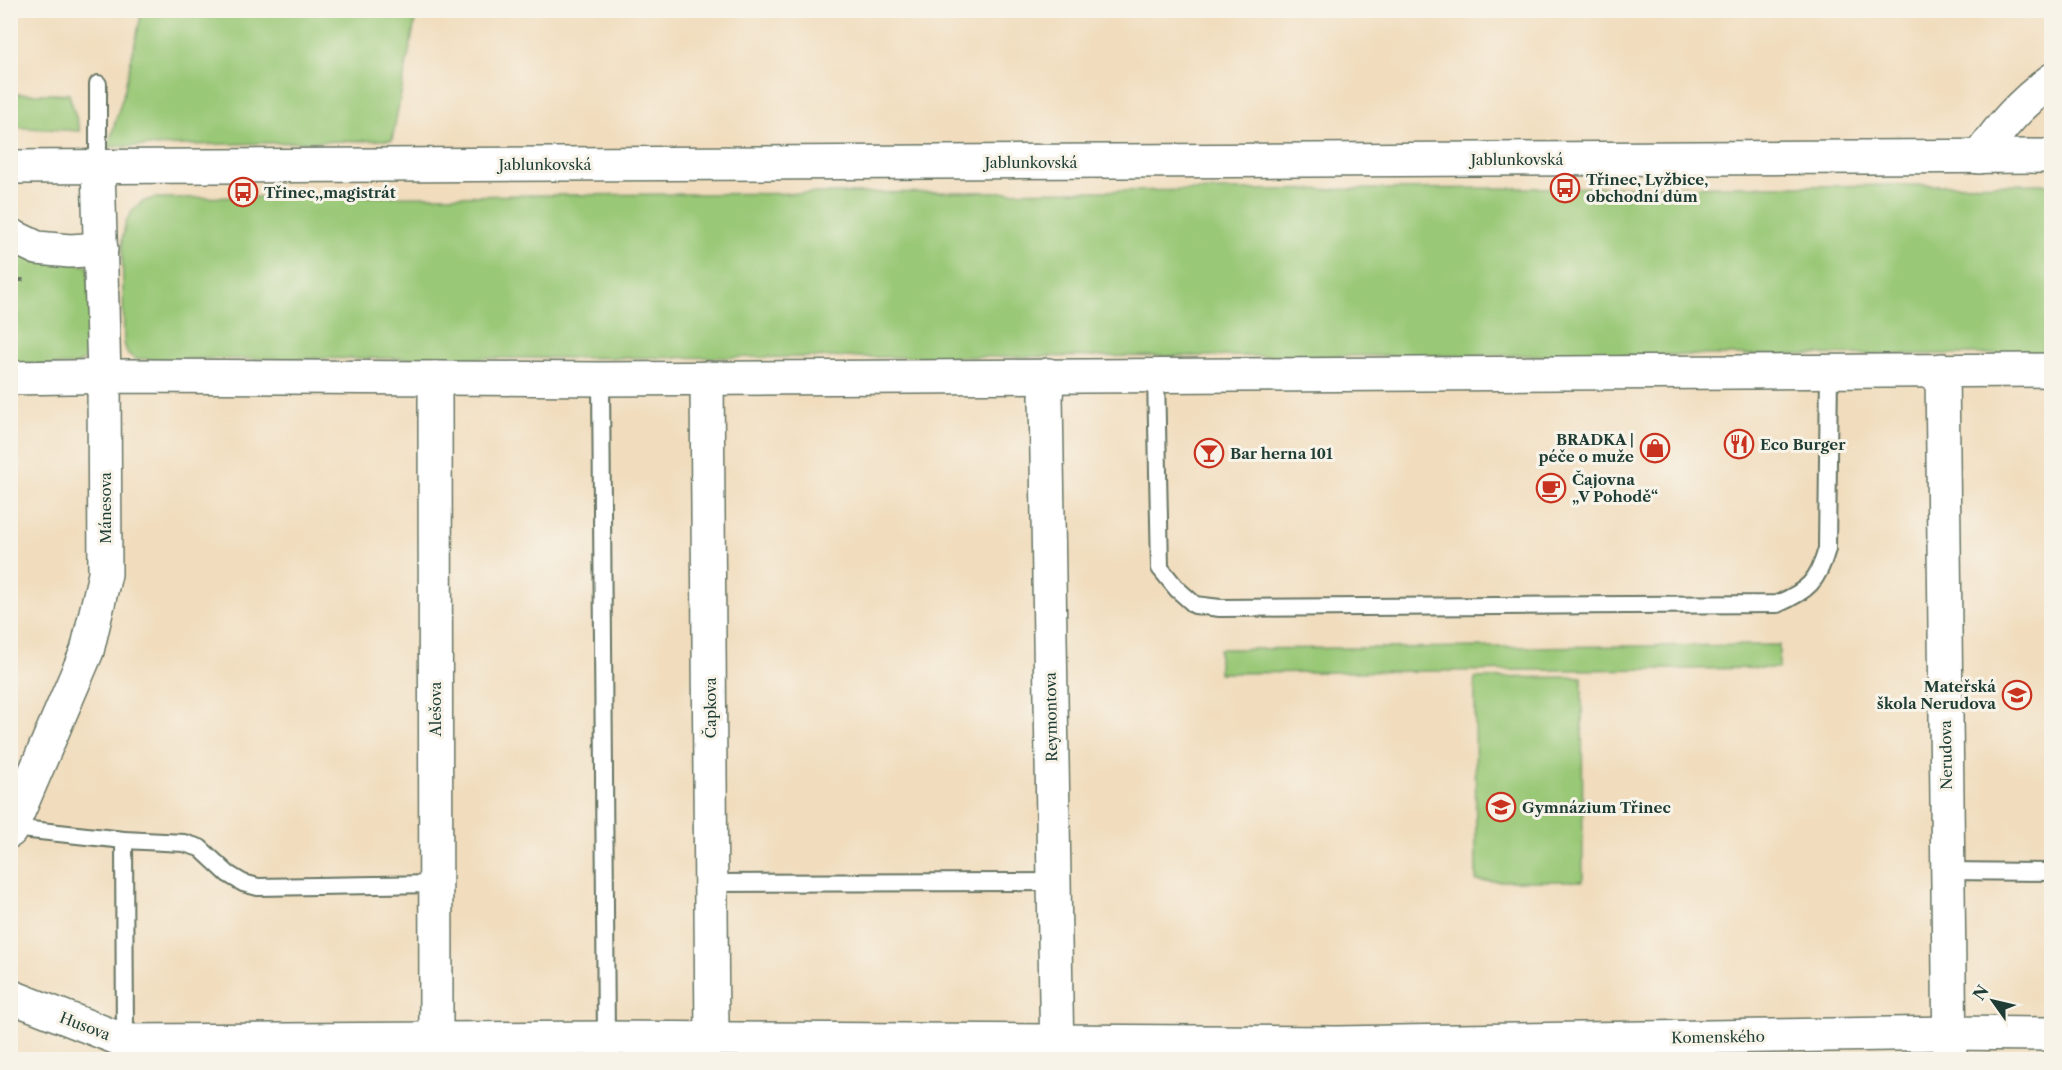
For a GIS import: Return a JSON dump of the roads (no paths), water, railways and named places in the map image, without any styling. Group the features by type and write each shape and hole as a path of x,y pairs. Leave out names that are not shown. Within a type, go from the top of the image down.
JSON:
{"street":[{"path":"1979,157 2002,124 2052,80"},
{"name":"Jablunkovská","path":"10,167 2052,156"},
{"name":"Mánesova","path":"11,830 87,651 105,574 104,376 98,167"},
{"path":"10,235 37,248 70,251 101,249"},
{"name":"Nerudova","path":"1942,370 1950,1046"},
{"path":"10,378 104,376 601,379 2052,370"},
{"name":"Reymontova","path":"1048,375 1046,397 1057,1051"},
{"name":"Alešova","path":"435,378 436,1039"},
{"name":"Čapkova","path":"707,378 712,1039"},
{"name":"Husova","path":"10,996 125,1041 158,1059"},
{"name":"Komenského","path":"125,1041 606,1038 712,1039 1057,1051 1339,1051 1950,1046 2052,1034"}],"lane":[{"path":"98,84 98,167"},
{"path":"1156,376 1160,568 1177,589 1195,605 1220,608 1777,604 1797,596 1813,583 1822,566 1827,549 1829,370"},
{"path":"601,379 606,1038"},
{"path":"11,830 184,843 200,848 228,874 243,883 258,887 435,884"},
{"path":"124,840 125,1041"},
{"path":"1947,871 2052,872"},
{"path":"711,883 1054,882"}],"place":[{"name":"Třinec, Lyžbice, obchodní dům","path":"1565,188"},
{"name":"Třinec,,magistrát","path":"243,192"},
{"name":"Eco Burger","path":"1739,444"},
{"name":"BRADKA | péče o muže","path":"1655,448"},
{"name":"Bar herna 101","path":"1209,453"},
{"name":"Čajovna „V Pohodě“","path":"1551,488"},
{"name":"Mateřská škola Nerudova","path":"2017,695"},
{"name":"Gymnázium Třinec","path":"1501,807"}]}
